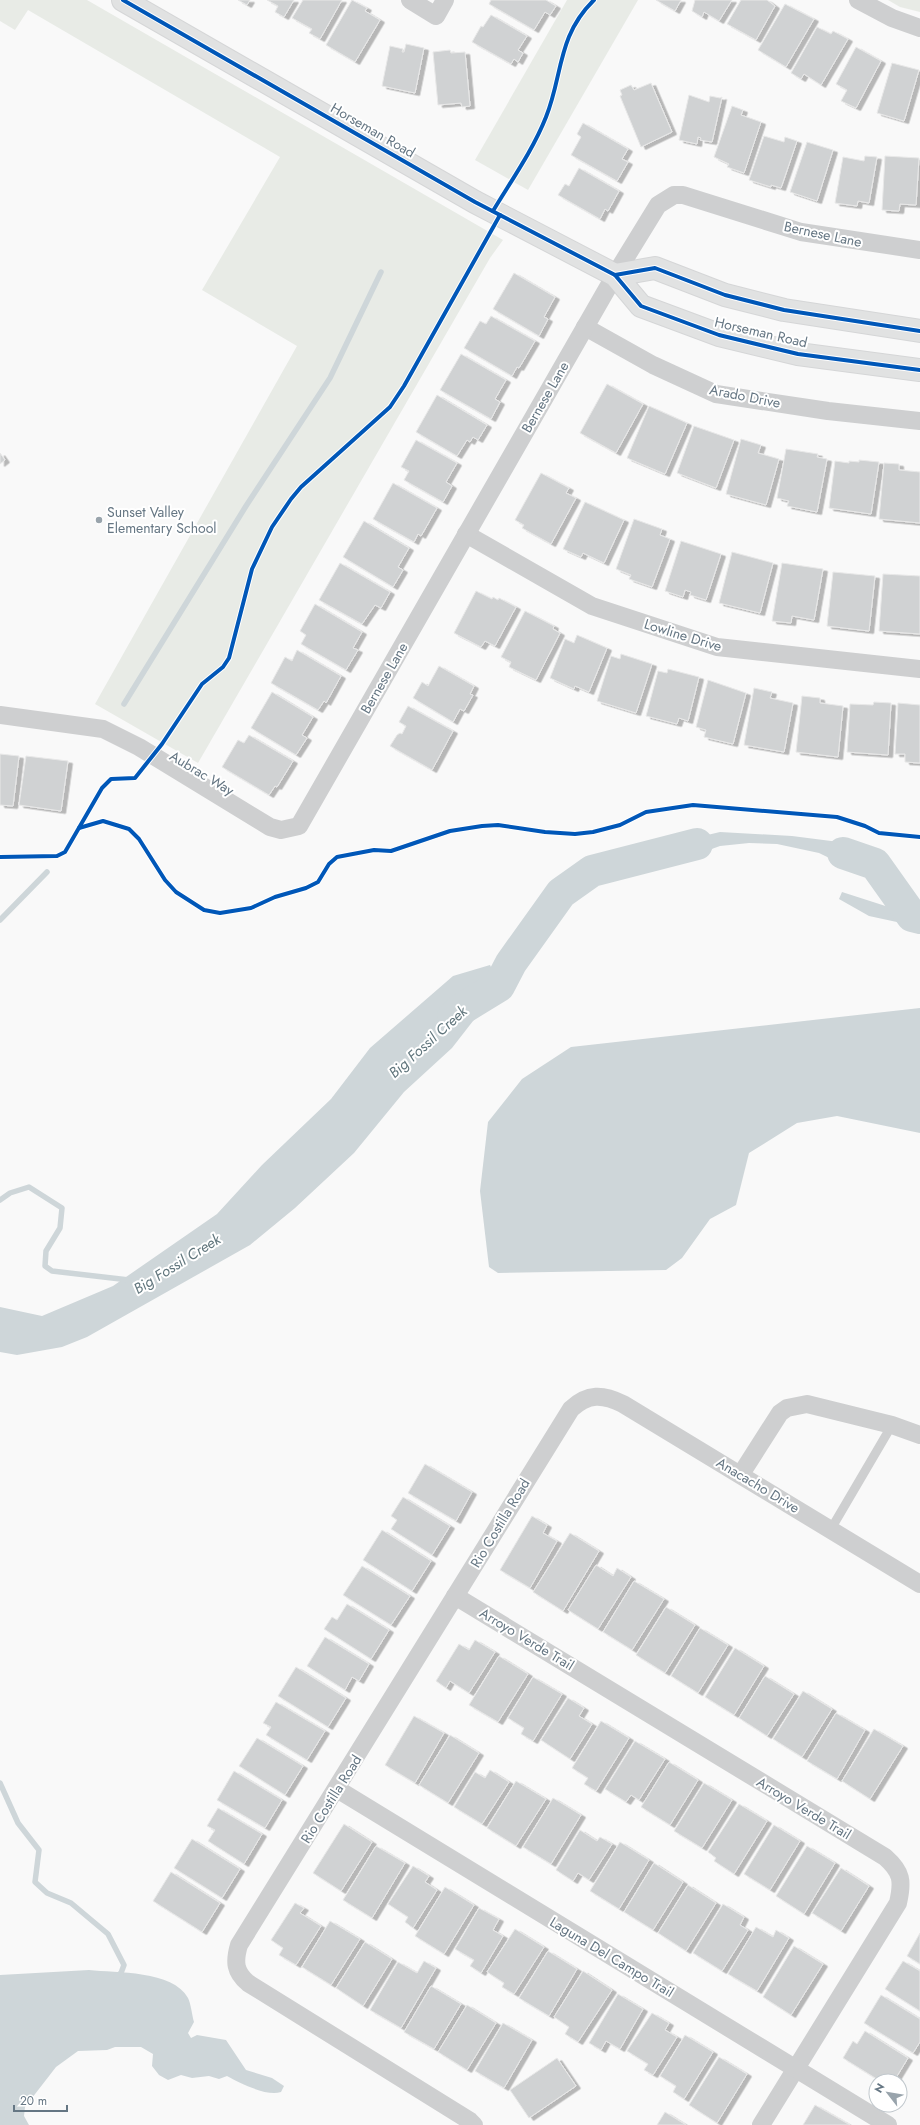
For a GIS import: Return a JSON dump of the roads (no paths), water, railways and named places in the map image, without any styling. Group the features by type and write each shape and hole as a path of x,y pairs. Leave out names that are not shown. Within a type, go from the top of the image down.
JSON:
{"street":[{"name":"Horseman Road","path":"123,0 475,202 615,275 641,306 718,335 798,354 920,370"},
{"path":"410,0 436,16 445,0"},
{"path":"858,0 892,18 920,28"},
{"name":"Bernese Lane","path":"299,826 615,275 658,205 674,195 692,197 801,232 920,250"},
{"name":"Horseman Road","path":"615,275 655,268 725,295 784,310 920,331"},
{"name":"Arado Drive","path":"585,327 653,365 716,394 828,411 920,422"},
{"name":"Lowline Drive","path":"466,534 592,606 717,647 920,669"},
{"name":"Aubrac Way","path":"0,715 103,729 139,747 270,827 281,830 299,826"},
{"name":"Anacacho Drive","path":"591,1396 612,1398 624,1404 920,1582"},
{"name":"Rio Costilla Road","path":"474,2125 470,2121 248,1983 240,1976 236,1968 236,1957 239,1945 337,1789 563,1419 580,1401 591,1396"},
{"path":"741,1474 780,1413 788,1408 807,1404 892,1426 920,1435"},
{"name":"Arroyo Verde Trail","path":"455,1596 885,1857 893,1864 900,1875 901,1887 898,1903 761,2125"},
{"name":"Laguna Del Campo Trail","path":"337,1789 795,2070 888,2125"}],"lane":[{"path":"831,1529 892,1426"}],"water":[{"path":"720,832 792,836 839,842 881,857 890,872 852,869 819,853 777,844 749,843 720,846 695,855 674,859 654,856 657,847"},
{"path":"842,892 901,911 920,912 920,927 869,916 839,899"},
{"path":"490,965 495,975 480,1012 452,1048 404,1092 354,1153 295,1208 250,1245 87,1337 62,1347 17,1355 0,1352 0,1307 42,1316 113,1286 217,1214 262,1165 331,1099 370,1048 453,976"},
{"path":"920,1008 920,1133 837,1116 797,1123 749,1153 736,1205 710,1219 682,1258 666,1270 498,1273 489,1267 480,1191 488,1122 522,1079 571,1047"},
{"path":"89,1970 143,1975 170,1982 181,1989 188,1998 191,2006 194,2022 188,2033 191,2038 197,2035 226,2040 246,2070 272,2078 284,2086 281,2092 268,2093 261,2091 227,2076 219,2079 209,2076 192,2078 181,2075 168,2080 159,2075 152,2066 153,2054 141,2047 115,2047 107,2050 78,2051 56,2067 25,2107 24,2116 29,2125 0,2125 0,1975"}],"waterway":[{"path":"124,704 246,506 330,378 381,272"},
{"name":"Big Fossil Creek","path":"453,1017 460,1010 499,986 511,963 561,893 592,871 697,844"},
{"name":"Big Fossil Creek","path":"843,853 875,864 912,916 920,918"},
{"path":"0,920 47,872"},
{"path":"0,1200 10,1193 29,1187 62,1208 60,1228 46,1251 45,1266 52,1271 129,1280"},
{"path":"0,1783 18,1823 39,1850 35,1882 47,1893 71,1903 108,1934 124,1965 121,1973 116,1977"}],"place":[{"name":"Sunset Valley Elementary School","path":"99,520"}]}
